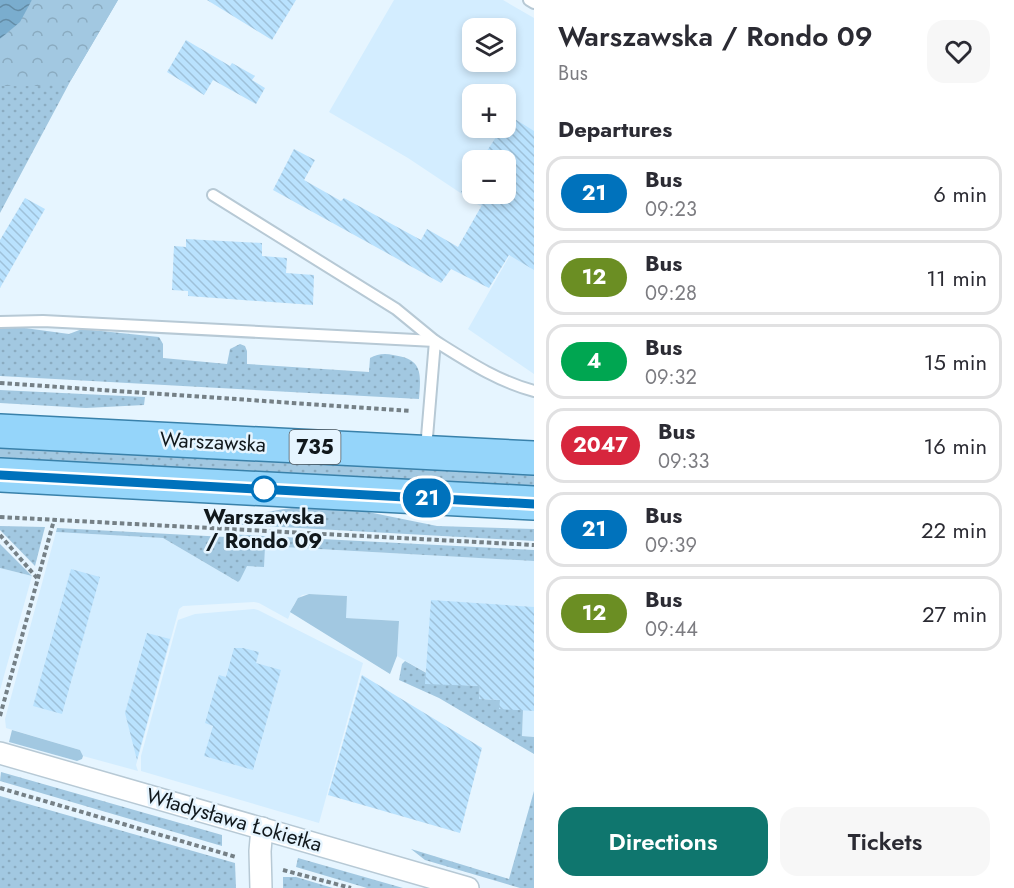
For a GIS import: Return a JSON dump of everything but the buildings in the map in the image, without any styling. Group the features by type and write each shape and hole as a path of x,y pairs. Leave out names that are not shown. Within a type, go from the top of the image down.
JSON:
{"main road":[{"name":"Warszawska","path":"0,431 534,458"},
{"name":"735","path":"0,475 534,503"}],"street":[{"name":"Władysława Łokietka","path":"0,753 468,888"},
{"path":"261,888 250,864 262,828"}],"lane":[{"path":"529,0 534,3"},
{"path":"213,195 396,309 435,341 481,370 512,385 534,391"},
{"path":"0,322 43,321 435,341"},
{"path":"426,453 435,341"}],"path":[{"path":"0,383 429,412"},
{"path":"0,517 534,545"},
{"path":"0,716 54,520"},
{"path":"0,535 38,578"},
{"path":"0,788 239,858 250,864 351,888"}],"shaded area":[{"path":"394,0 503,0 534,18 534,374 468,329 522,234 477,204 516,204 516,150 462,150 462,194 408,158 329,112"},
{"path":"56,532 163,538 238,582 247,566 264,546 534,561 534,737 522,736 523,710 479,699 446,684 397,656 399,621 345,618 347,596 309,594 302,595 294,604 288,619 254,602 183,606 179,609 136,765 138,771 83,756 80,750 6,728 5,719"},
{"path":"0,568 32,576 0,690"},
{"path":"254,609 363,663 319,823 141,771 141,756 178,620 195,614"}],"green space":[{"path":"32,0 118,0 71,80 0,213 0,39 19,22"},
{"path":"32,0 118,0 71,80 46,86 0,86 0,39 19,22"},
{"path":"0,326 69,334 82,329 159,337 163,344 163,358 227,364 230,349 240,344 245,346 247,351 247,364 369,372 370,358 390,354 403,357 415,364 420,375 419,399 0,376"},
{"path":"0,390 145,397 144,405 86,408 0,403"},
{"path":"0,445 534,473 534,488 0,460"},
{"path":"308,507 368,512 437,526 534,529 534,541 227,524 227,516"},
{"path":"0,526 45,527 35,566 0,530"},
{"path":"57,528 534,550 534,561 265,546 264,567 247,566 238,582 163,538 56,532"},
{"path":"0,544 32,576 0,568"},
{"path":"309,594 347,596 346,618 399,621 397,656 390,674 290,612 298,598"},
{"path":"405,661 446,684 480,686 479,699 500,700 523,710 522,736 534,737 534,754 439,698 399,680 402,664"},
{"path":"12,730 80,750 82,759 77,761 9,742"},
{"path":"1,772 222,835 222,846 0,781"},
{"path":"534,791 534,888 520,888 425,860 411,849 509,879"},
{"path":"0,796 235,863 236,888 0,888"},
{"path":"298,858 403,888 367,888 296,867"},
{"path":"283,877 296,877 333,888 283,888"}],"water":[{"path":"0,0 32,0 20,22 0,39"}],"bus line":[{"name":"21","path":"0,475 534,504"}],"place":[{"name":"Warszawska / Rondo 09","path":"264,489"}]}
